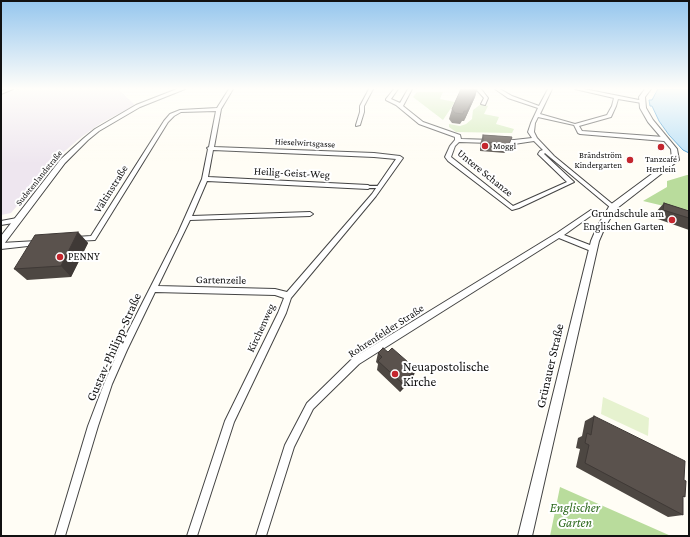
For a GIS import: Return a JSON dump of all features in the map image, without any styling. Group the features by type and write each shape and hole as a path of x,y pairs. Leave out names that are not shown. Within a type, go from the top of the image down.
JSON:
{"street":[{"name":"Sudetenlandstraße","path":"1,242 63,161 86,139 103,126 124,114"},
{"name":"Vältinstraße","path":"70,240 93,238 166,121 174,114"},
{"name":"Gustav-Philipp-Straße","path":"60,536 93,426 108,384 205,179 218,114"},
{"path":"358,125 361,114"},
{"path":"410,114 421,123 458,136 458,140 514,142 535,139"},
{"path":"610,114 609,116 575,124 537,115 531,132 546,151 613,207 676,160 674,149 650,121 647,114"},
{"path":"575,124 580,132 664,139"},
{"name":"Untere Schanze","path":"458,140 453,146 448,157 450,160 512,208 571,182 541,154 546,151"},
{"name":"Hieselwirtsgasse","path":"210,148 374,155 400,158"},
{"name":"Kirchenweg","path":"192,536 230,421 282,313 288,296 379,187 400,158"},
{"name":"Heilig-Geist-Weg","path":"205,179 379,187"},
{"name":"Grünauer Straße","path":"525,536 593,249 601,226 613,207"},
{"name":"Rohrenfelder Straße","path":"261,536 290,445 310,406 356,362 559,235 593,212"},
{"path":"187,218 310,214"},
{"path":"1,223 17,220"},
{"path":"559,235 593,249"},
{"path":"1,246 47,242"},
{"name":"Gartenzeile","path":"153,289 275,292 288,296"}],"shaded area":[{"path":"1,114 118,114 101,123 80,138 58,157 11,213 1,215"}],"green space":[{"path":"435,114 447,114 443,120"},
{"path":"473,114 484,114 499,117 496,124 514,129 512,133 456,132 449,127 449,124 460,126 466,124 472,119"},
{"path":"689,175 689,212 643,201 667,187 667,181"},
{"path":"603,397 649,418 648,436 601,414"},
{"name":"Englischer Garten","path":"560,487 671,536 550,536"}],"water":[{"path":"656,114 689,114 689,153 683,150 669,135"}],"building":[{"path":"483,135 512,137 509,144 483,142"},
{"path":"664,203 689,211 689,218 663,210"},
{"path":"78,232 61,266 14,269 35,235"},
{"path":"383,348 388,352 392,348 416,369 402,383 378,361 382,357 378,353"},
{"path":"594,416 685,461 684,480 686,481 685,497 683,496 683,515 585,463 589,445 585,443 587,433 591,435"}],"place":[{"name":"Moggl","path":"485,146"},
{"name":"Tanzcafé Hertlein","path":"661,147"},
{"name":"Brändström Kindergarten","path":"630,160"},
{"name":"Grundschule am Englischen Garten","path":"672,220"},
{"name":"PENNY","path":"60,257"},
{"name":"Neuapostolische Kirche","path":"395,374"}]}
